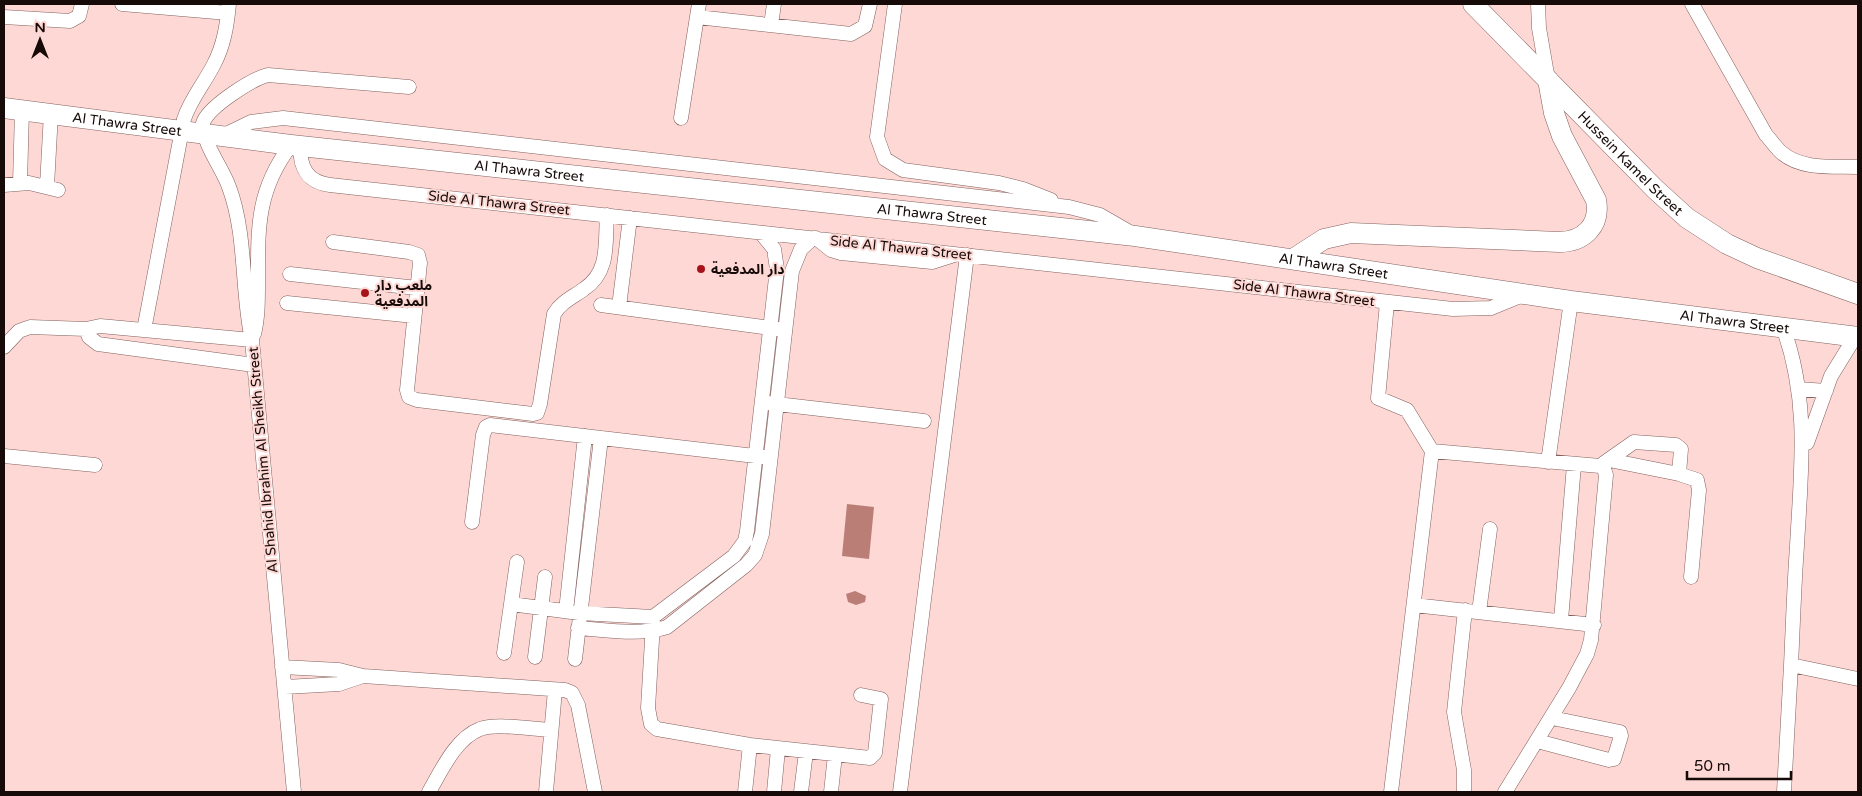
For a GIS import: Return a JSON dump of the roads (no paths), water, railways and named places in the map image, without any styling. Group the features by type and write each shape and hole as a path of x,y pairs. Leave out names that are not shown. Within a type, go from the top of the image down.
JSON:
{"highway":[{"name":"Hussein Kamel Street","path":"1472,6 1548,80 1655,190 1687,218 1741,251 1858,294"},
{"path":"1293,259 1324,239 1370,232 1559,242 1571,242 1582,236 1595,223 1597,212 1596,200 1560,130 1548,80"},
{"name":"Al Thawra Street","path":"13,109 296,146 1135,236 1571,302 1857,337"}],"street":[{"path":"4,18 70,21 79,16 82,4"},
{"path":"122,4 228,8 220,52 188,108 181,131 145,330 135,349"},
{"path":"772,26 774,4"},
{"path":"681,118 698,10 772,26 856,33 867,21 870,4"},
{"path":"895,4 877,137 885,159 903,170 999,183 1023,189 1062,206"},
{"path":"1538,4 1539,28 1548,80"},
{"path":"1692,4 1766,135 1782,153 1798,162 1819,166 1858,167"},
{"path":"409,87 268,75 256,79 207,113 203,123 213,135 251,122 283,118 1062,206 1100,215 1135,236"},
{"path":"13,109 20,183"},
{"path":"4,185 20,183 52,188 50,113"},
{"name":"Al Shahid Ibrahim Al Sheikh Street","path":"213,135 234,200 245,303 252,340 294,792"},
{"path":"4,347 19,331 30,327 86,330 96,326 252,340 257,315 260,210 269,182 296,146"},
{"name":"Side Al Thawra Street","path":"296,146 302,168 309,178 319,183 1387,303 1478,310 1503,305 1526,294"},
{"path":"333,242 409,252 418,255 420,263 407,390 409,397 417,400 527,414 537,413 554,314 559,306 592,284 598,277 603,263 607,215"},
{"path":"619,308 630,218"},
{"path":"578,628 653,632 667,628 738,572 754,555 762,534 762,402 777,262 774,250 761,233"},
{"path":"511,604 573,612 653,617 727,562 741,549 777,404 794,264 800,249 814,238"},
{"path":"900,792 962,255"},
{"path":"777,262 794,264"},
{"path":"290,274 417,288"},
{"path":"1548,462 1571,302"},
{"path":"287,303 414,316"},
{"path":"1387,303 1378,398 1382,402 1407,410 1432,451 1391,792"},
{"path":"601,305 787,331"},
{"path":"1783,327 1793,358 1799,389 1802,461 1784,792"},
{"path":"86,330 89,337 98,344 254,365"},
{"path":"145,330 155,351"},
{"path":"193,356 194,334"},
{"path":"1802,461 1812,425 1838,362 1857,337"},
{"path":"1799,389 1826,391"},
{"path":"762,402 924,421"},
{"path":"472,522 483,435 486,427 494,425 763,457"},
{"path":"575,659 578,628 573,612 585,436"},
{"path":"573,612 601,438"},
{"path":"1604,463 1634,442 1676,445 1681,448 1679,474"},
{"path":"1432,451 1574,465 1604,463 1694,478 1698,484 1691,577"},
{"path":"4,456 95,465"},
{"path":"1505,792 1552,718 1587,654 1594,625 1606,475 1604,463"},
{"path":"1561,620 1574,465"},
{"path":"1464,792 1464,770 1454,712 1472,611 1490,529"},
{"path":"504,653 517,562"},
{"path":"535,658 545,577"},
{"path":"1414,605 1594,625"},
{"path":"653,617 648,708 651,724 656,729 666,733 778,749 873,757 881,699 861,696"},
{"path":"1791,665 1858,679"},
{"path":"282,667 339,670 363,676 555,690 572,693 577,699 595,792"},
{"path":"285,687 339,684 363,676"},
{"path":"546,792 555,690"},
{"path":"1537,741 1608,760 1614,759 1621,736 1620,732 1552,718"},
{"path":"429,792 461,743 481,729 550,730"},
{"path":"745,792 750,745"},
{"path":"774,792 778,749"},
{"path":"801,792 806,752"},
{"path":"831,792 835,755"}],"place":[{"name":"دار المدفعية","path":"701,269"},
{"name":"ملعب دار المدفعية","path":"365,293"}]}
